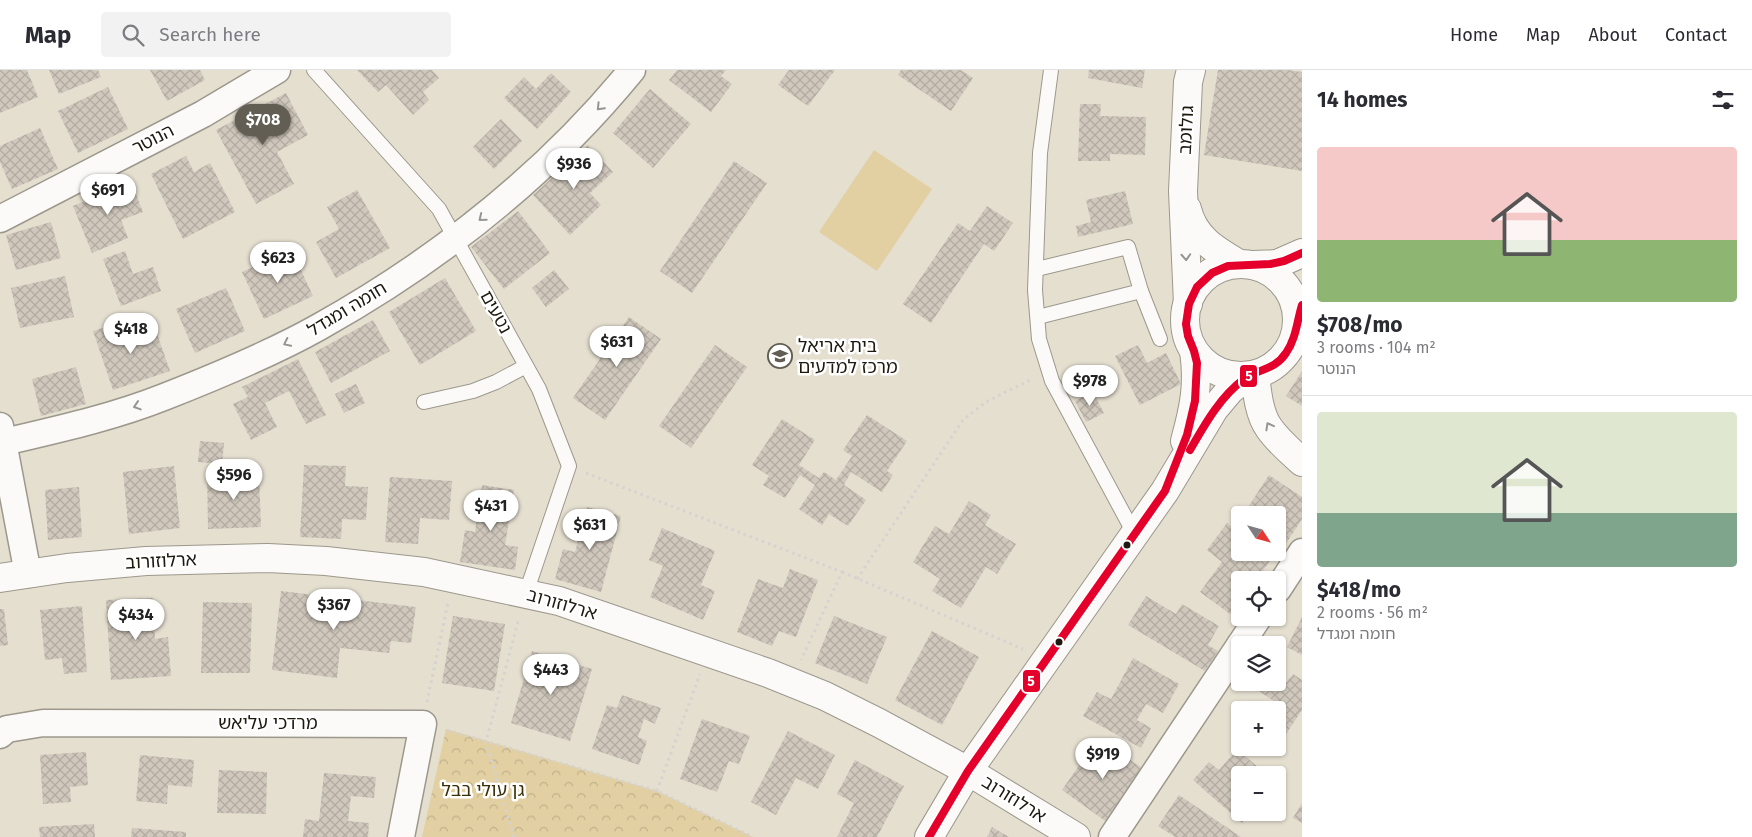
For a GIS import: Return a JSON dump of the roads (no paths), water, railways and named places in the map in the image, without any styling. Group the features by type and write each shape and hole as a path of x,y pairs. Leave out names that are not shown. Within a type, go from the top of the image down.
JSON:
{"street":[{"name":"הנוטר","path":"0,219 202,114 277,70"},
{"name":"חומה ומגדל","path":"1,437 112,415 163,398 241,365 318,328 417,266 456,239 507,198 561,148 632,70"},
{"name":"גולומב","path":"1183,191 1190,70"},
{"path":"929,837 968,771 1165,491 1214,409 1230,390 1251,376 1272,367 1286,354 1295,336 1300,311 1284,284 1270,272 1246,265 1204,241 1190,222 1183,191"},
{"path":"1183,191 1188,304"},
{"path":"1165,491 1185,441 1195,404 1197,373 1194,352 1187,336 1185,320 1188,304 1195,288 1207,276 1222,268 1277,264 1302,253"},
{"path":"1194,352 1204,363 1217,371 1232,376 1251,376"},
{"path":"1251,376 1268,427 1280,442 1302,462"},
{"path":"1,437 28,574"},
{"path":"1286,577 1302,552"},
{"name":"ארלוזורוב","path":"0,578 146,561 268,558 326,561 424,572 526,593 559,601 708,651 825,696 968,771 1076,837"},
{"path":"1112,837 1231,658"},
{"name":"מרדכי עליאש","path":"0,735 7,729 43,723 423,724 401,837"}],"lane":[{"name":"נטעים","path":"314,70 439,209 539,390 569,466 526,593"},
{"path":"1051,70 1040,153 1036,290 1039,339 1052,381 1135,535"},
{"path":"1037,269 1128,246 1141,291 1160,339"},
{"path":"1038,317 1141,291"},
{"path":"424,402 473,391 496,382 526,366"}],"place":[{"name":"בית אריאל מרכז למדעים","path":"780,356"}],"park label":[{"name":"גן עולי בבל","path":"483,790"}]}
